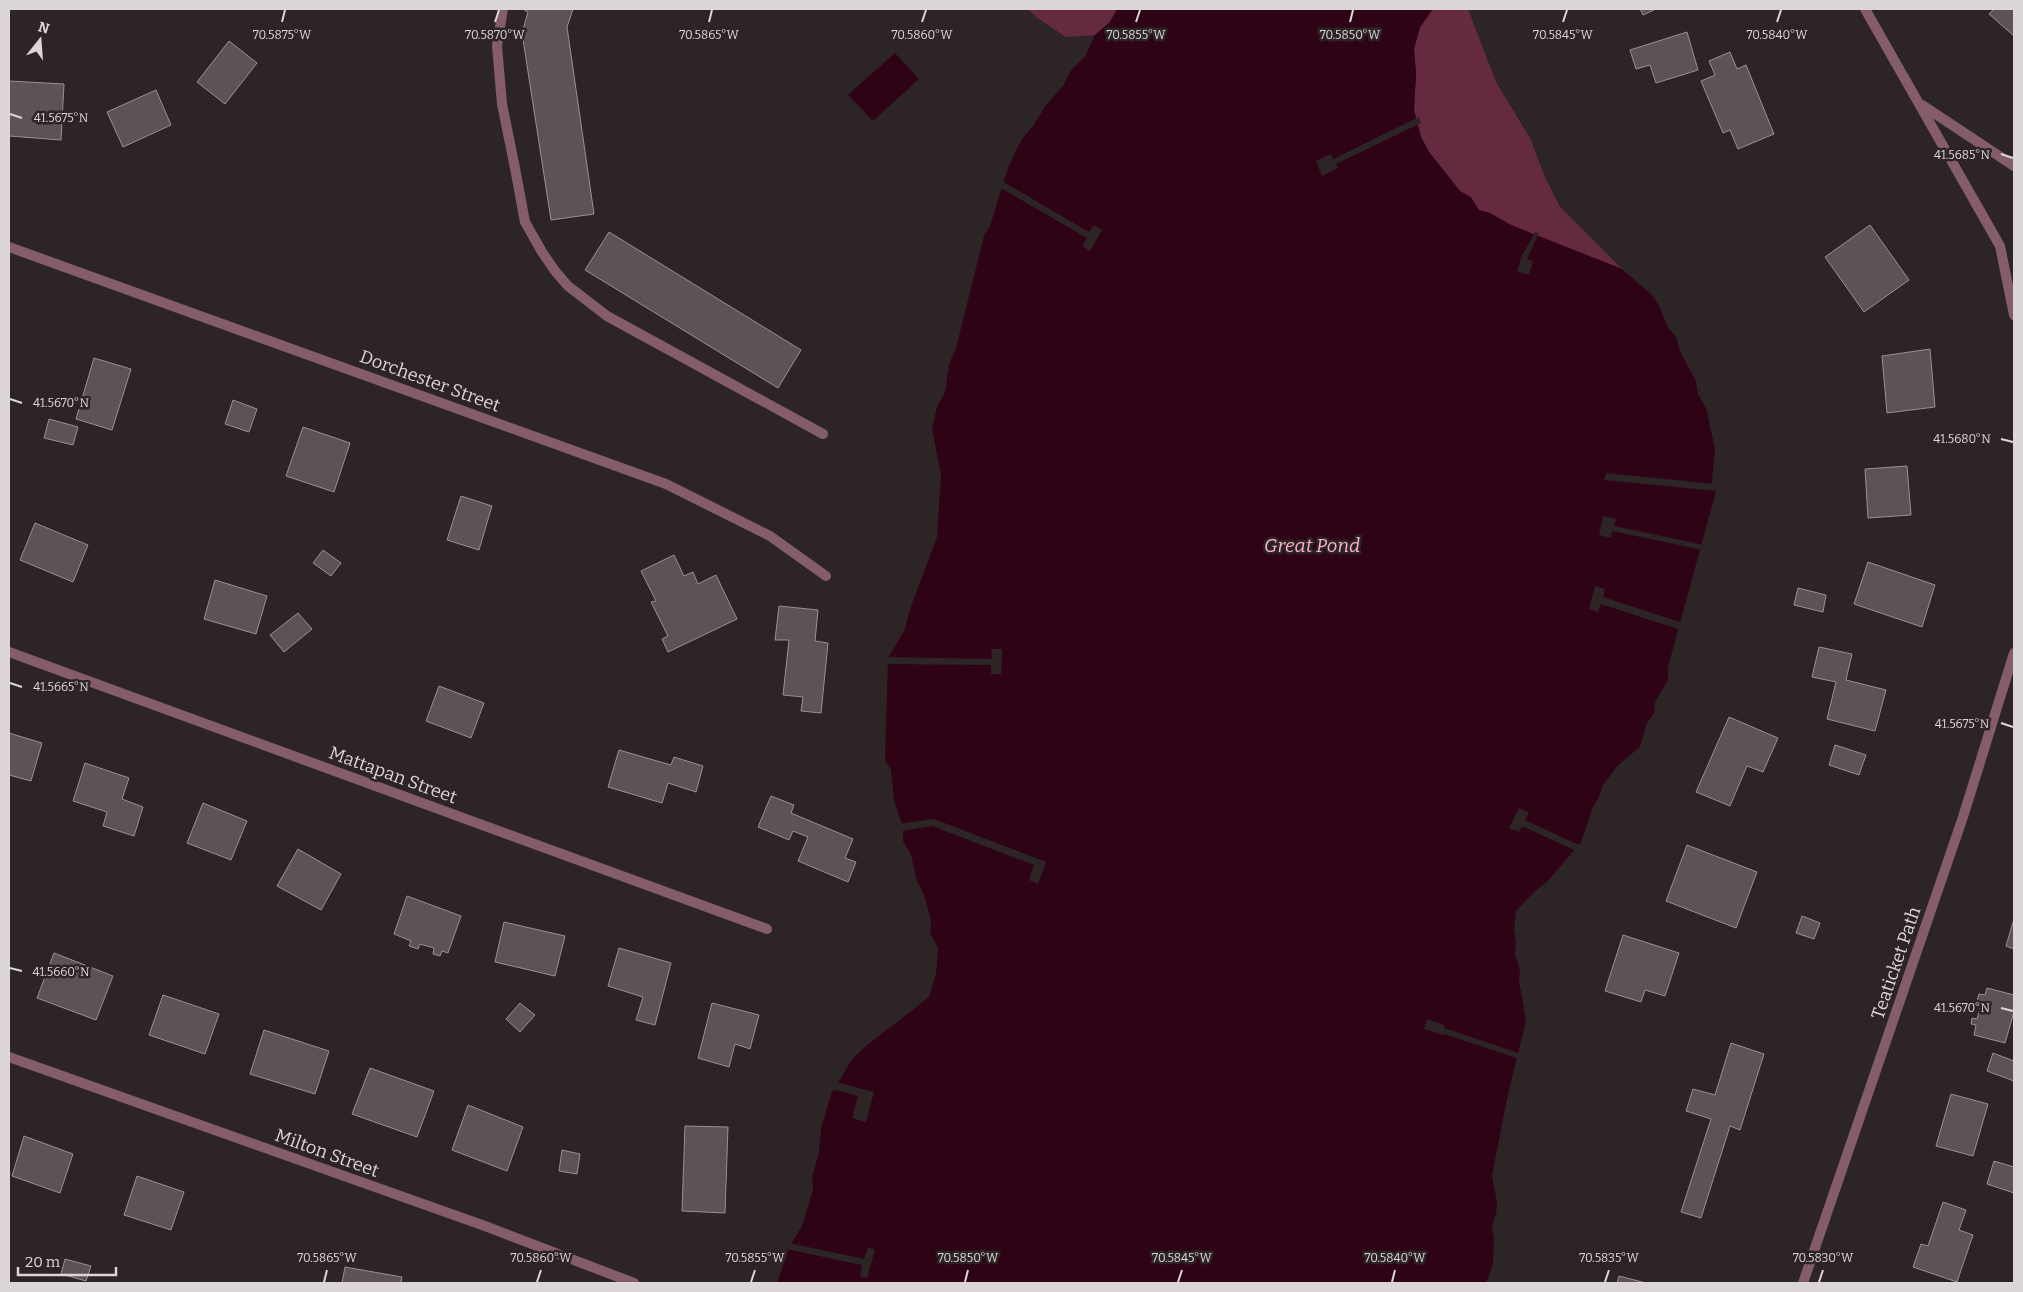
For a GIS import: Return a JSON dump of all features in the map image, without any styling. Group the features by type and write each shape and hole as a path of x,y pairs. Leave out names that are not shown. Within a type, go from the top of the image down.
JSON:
{"street":[{"path":"502,9 497,46 502,104 520,195 526,222 555,272 568,286 607,316 823,434"},
{"path":"1865,9 2000,246 2014,315"},
{"path":"1919,104 2014,166"},
{"name":"Dorchester Street","path":"9,246 666,484 770,536 826,576"},
{"name":"Mattapan Street","path":"9,652 766,929"},
{"name":"Teaticket Path","path":"1803,1283 1963,817 2014,653"},
{"name":"Milton Street","path":"9,1057 486,1226 634,1283"}],"shaded area":[{"path":"1028,9 1117,9 1110,22 1095,35 1066,37 1036,17"},
{"path":"1433,9 1468,9 1496,82 1530,138 1545,177 1560,207 1622,269 1511,225 1490,213 1479,210 1471,198 1460,191 1429,152 1421,137 1414,110 1416,73 1414,49 1420,27"}],"water":[{"name":"Great Pond","path":"1117,9 1433,9 1420,27 1414,49 1416,73 1414,110 1421,137 1429,152 1460,191 1471,197 1479,210 1490,213 1511,225 1622,269 1652,295 1669,329 1676,337 1680,351 1696,381 1698,394 1706,408 1715,449 1712,482 1716,491 1668,667 1668,680 1655,702 1654,713 1647,723 1640,747 1618,765 1603,785 1581,842 1547,882 1535,891 1516,911 1514,929 1515,955 1520,969 1519,981 1526,1021 1508,1094 1492,1175 1497,1202 1492,1226 1494,1239 1493,1264 1486,1283 777,1283 790,1246 803,1224 813,1189 812,1177 819,1153 821,1129 831,1094 853,1058 929,997 936,973 938,948 930,933 931,921 924,895 917,881 911,855 903,841 903,828 894,800 891,770 885,760 888,658 905,629 910,609 937,537 941,475 932,429 937,407 945,392 949,364 956,348 984,236 990,226 1008,168 1018,146 1046,105 1063,86 1071,70 1085,57 1095,35 1110,22"},
{"path":"895,53 919,79 873,121 848,95"}],"pier":[{"path":"1419,117 1421,123 1336,164 1338,168 1322,176 1316,161 1331,154 1333,159"},
{"path":"1002,181 1089,232 1094,225 1102,230 1090,251 1082,246 1087,238 999,187"},
{"path":"1535,232 1539,233 1527,259 1533,261 1529,275 1517,271 1521,258"},
{"path":"1606,473 1715,484 1718,491 1604,480"},
{"path":"1603,516 1616,519 1614,526 1704,545 1703,550 1612,531 1611,538 1599,535"},
{"path":"1595,586 1605,589 1603,597 1683,623 1681,630 1601,604 1598,612 1589,609"},
{"path":"991,649 1002,649 1001,674 991,674 991,665 885,664 886,657 992,659"},
{"path":"1519,808 1529,812 1525,820 1581,846 1576,851 1522,826 1519,832 1509,828"},
{"path":"934,819 1046,862 1038,884 1029,880 1034,865 932,826 901,831 899,824"},
{"path":"1427,1019 1444,1025 1444,1028 1521,1054 1520,1059 1424,1029"},
{"path":"836,1082 874,1092 866,1122 852,1118 858,1096 832,1089"},
{"path":"789,1243 864,1259 868,1248 875,1249 867,1278 860,1277 862,1265 786,1249"}],"building":[{"path":"523,9 573,9 567,27 594,214 551,220 522,33 528,12"},
{"path":"1640,9 1656,9 1643,15"},
{"path":"1994,9 2014,9 2014,36 1989,14"},
{"path":"1687,32 1698,70 1656,83 1650,65 1636,69 1630,50"},
{"path":"229,41 257,63 225,104 197,82"},
{"path":"1730,52 1737,69 1746,65 1774,134 1738,149 1730,130 1723,133 1701,81 1715,75 1709,61"},
{"path":"9,81 64,84 61,140 9,136"},
{"path":"156,90 171,125 123,147 107,112"},
{"path":"1870,225 1909,280 1864,312 1825,257"},
{"path":"609,232 801,350 778,388 585,270"},
{"path":"1930,349 1935,407 1887,413 1882,356"},
{"path":"94,358 131,369 112,430 76,419"},
{"path":"233,400 257,409 249,432 225,424"},
{"path":"49,419 78,427 73,445 44,438"},
{"path":"303,427 350,443 334,492 286,476"},
{"path":"1907,466 1911,515 1868,518 1865,469"},
{"path":"461,496 492,506 479,550 447,540"},
{"path":"35,523 88,545 73,582 20,560"},
{"path":"323,550 341,563 331,576 313,563"},
{"path":"674,555 684,576 693,572 698,584 716,575 737,619 668,652 662,639 668,636 651,602 656,601 641,571"},
{"path":"1868,562 1935,585 1922,627 1854,604"},
{"path":"215,580 267,596 256,634 204,619"},
{"path":"1798,588 1826,595 1823,612 1794,605"},
{"path":"779,606 818,610 815,641 828,643 821,713 801,711 803,697 783,695 789,640 775,640"},
{"path":"298,613 312,629 284,652 270,635"},
{"path":"1819,647 1852,654 1846,680 1886,690 1875,731 1827,719 1836,682 1812,677"},
{"path":"439,686 484,703 471,738 426,721"},
{"path":"1729,717 1778,738 1763,772 1747,766 1730,806 1696,792"},
{"path":"9,733 42,743 31,781 9,775"},
{"path":"1835,745 1866,755 1859,775 1829,765"},
{"path":"619,750 671,765 674,757 703,766 696,792 668,783 662,803 608,787"},
{"path":"85,763 129,778 122,799 143,807 134,836 103,826 107,812 73,801"},
{"path":"771,796 794,805 791,813 853,839 845,858 856,862 848,882 798,861 808,837 793,831 789,840 758,827"},
{"path":"203,803 247,821 231,860 187,843"},
{"path":"1687,845 1757,872 1736,928 1666,901"},
{"path":"298,849 341,874 321,910 277,886"},
{"path":"407,896 461,916 448,953 442,951 440,956 433,954 434,948 420,944 418,949 409,946 411,941 394,934"},
{"path":"1802,916 1820,923 1814,939 1796,933"},
{"path":"2014,919 2014,949 2006,946"},
{"path":"504,922 565,936 555,976 495,962"},
{"path":"1623,935 1679,953 1665,996 1645,990 1641,1002 1605,991"},
{"path":"619,948 671,963 655,1025 636,1020 643,997 608,986"},
{"path":"54,953 113,976 96,1020 37,998"},
{"path":"1987,988 2014,995 2014,1012 2005,1043 1974,1035 1976,1025 1971,1024 1972,1018 1977,1019 1982,1002 1977,1001 1979,994 1985,995"},
{"path":"163,995 219,1014 205,1054 149,1035"},
{"path":"520,1003 535,1015 520,1032 506,1019"},
{"path":"712,1003 759,1015 750,1049 735,1044 729,1067 698,1058"},
{"path":"264,1030 329,1051 315,1094 250,1074"},
{"path":"1731,1043 1764,1054 1740,1130 1730,1126 1701,1218 1681,1212 1711,1119 1686,1111 1693,1089 1715,1095"},
{"path":"1993,1053 2014,1061 2014,1081 1987,1071"},
{"path":"370,1068 434,1091 417,1137 352,1114"},
{"path":"1951,1094 1988,1104 1973,1156 1936,1146"},
{"path":"468,1105 523,1127 507,1171 452,1150"},
{"path":"685,1126 728,1127 725,1213 682,1211"},
{"path":"24,1136 73,1154 60,1193 12,1176"},
{"path":"562,1150 580,1154 577,1174 559,1171"},
{"path":"1994,1161 2014,1167 2014,1193 1987,1184"},
{"path":"137,1176 184,1192 171,1230 124,1215"},
{"path":"1943,1202 1966,1210 1959,1230 1973,1235 1957,1282 1913,1267 1921,1244 1928,1246"},
{"path":"65,1259 91,1266 86,1281 61,1274"},
{"path":"345,1267 402,1277 401,1283 342,1283"},
{"path":"1619,1276 1646,1283 1617,1283"}]}
